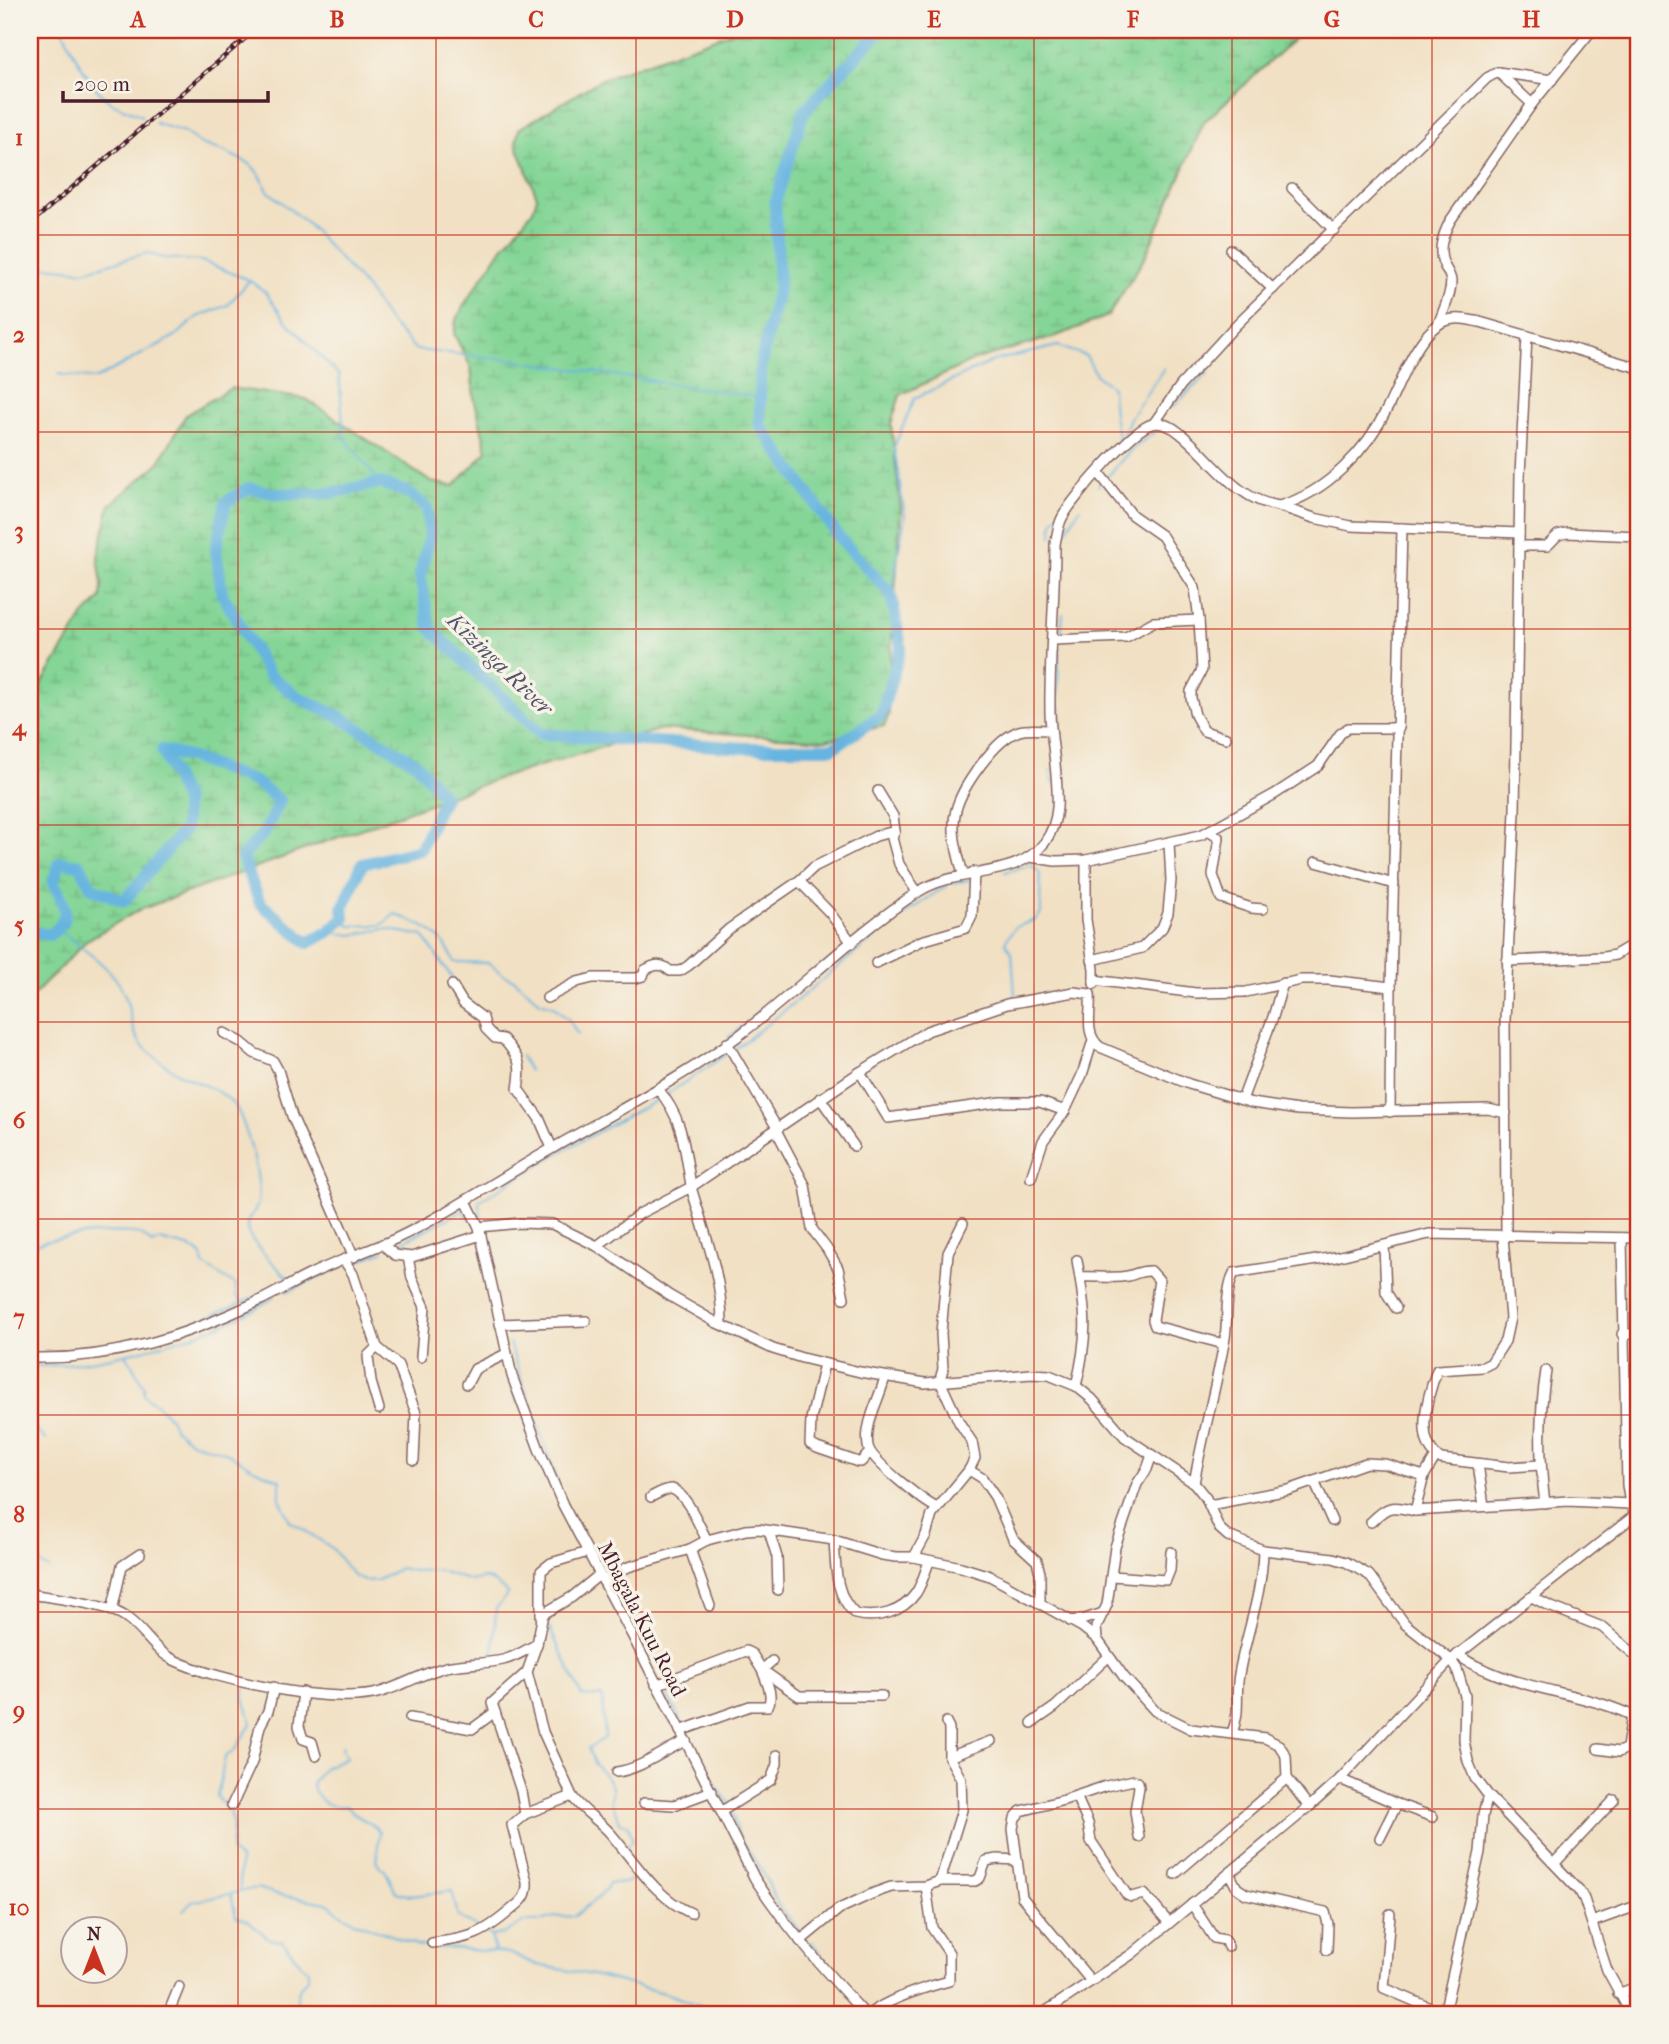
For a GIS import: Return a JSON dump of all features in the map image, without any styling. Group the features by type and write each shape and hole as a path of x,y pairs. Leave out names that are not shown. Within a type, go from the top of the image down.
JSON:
{"street":[{"path":"1438,325 1450,286 1450,274 1442,258 1441,247 1445,232 1532,104 1592,30"},
{"path":"30,1358 100,1356 192,1331 382,1244 466,1201 552,1148 659,1088 727,1043 917,892 934,883 963,874 1018,864 1030,857 1051,832 1056,816 1057,794 1051,730 1055,544 1058,526 1066,511 1123,446 1154,423 1181,385 1235,326 1487,78 1498,72 1552,80"},
{"path":"1498,72 1532,104"},
{"path":"1292,188 1334,230"},
{"path":"1231,250 1273,289"},
{"path":"1279,506 1325,481 1354,458 1387,409 1420,346 1438,325 1449,319 1466,319 1639,368"},
{"path":"1527,336 1521,434 1515,812 1507,961 1505,1236 1510,1326 1506,1341 1491,1363 1470,1369 1437,1370 1424,1421 1427,1437 1436,1456 1441,1459 1508,1467 1540,1465"},
{"path":"1154,423 1164,424 1180,433 1242,492 1314,518 1342,525 1519,533"},
{"path":"1098,472 1132,515 1162,536 1195,588 1202,670 1191,691 1192,707 1204,731 1226,738"},
{"path":"1390,1112 1402,528"},
{"path":"1519,546 1547,546 1558,535 1567,533 1638,536"},
{"path":"1053,640 1126,637 1153,622 1199,620"},
{"path":"1030,857 1055,861 1086,860 1169,843 1208,831 1275,794 1318,766 1340,734 1348,728 1399,728"},
{"path":"963,874 954,828 956,810 963,793 1000,744 1020,731 1051,730"},
{"path":"878,791 891,810 895,831 892,838 899,864 917,892"},
{"path":"547,998 577,982 593,978 636,978 642,976 645,970 659,964 670,971 680,971 729,929 799,881 814,867 876,836 895,831"},
{"path":"1208,831 1219,838 1213,875 1222,898 1240,906 1263,909"},
{"path":"1092,960 1142,948 1162,928 1168,913 1170,891 1169,843"},
{"path":"1086,860 1086,920 1094,980 1088,993"},
{"path":"1316,862 1394,884"},
{"path":"876,963 921,941 966,928 972,916 974,872"},
{"path":"799,881 830,913 852,943"},
{"path":"1507,961 1604,957 1615,955 1639,941"},
{"path":"1094,980 1196,993 1246,992 1283,983 1317,979 1391,987"},
{"path":"1242,1100 1283,983"},
{"path":"452,985 463,1003 483,1018 486,1029 495,1038 503,1039 516,1058 522,1071 518,1089 539,1118 552,1148"},
{"path":"597,1246 641,1213 691,1186 917,1036 960,1019 1020,1001 1074,992 1088,993"},
{"path":"1031,1178 1043,1141 1065,1111 1082,1076 1093,1041 1089,1030 1091,996 1088,993"},
{"path":"224,1032 254,1053 273,1061 278,1070 292,1116 349,1258 377,1347 398,1366 416,1413 415,1460"},
{"path":"1093,1041 1119,1057 1189,1084 1242,1100 1298,1110 1390,1112 1506,1108"},
{"path":"727,1043 777,1129 805,1185 812,1228 838,1268 844,1298"},
{"path":"860,1072 888,1118 1001,1102 1047,1103 1065,1111"},
{"path":"659,1088 682,1128 691,1186 716,1266 722,1324"},
{"path":"820,1098 853,1146"},
{"name":"Mbagala Kuu Road","path":"466,1201 480,1231 512,1376 563,1505 755,1879 777,1913 800,1941 867,2014"},
{"path":"382,1244 391,1253 412,1257 480,1231 546,1222 597,1246 670,1296 773,1349 824,1364 886,1377 940,1383 1048,1371 1076,1386 1092,1399 1125,1437 1194,1483 1223,1533 1263,1550 1333,1558 1363,1571 1373,1580 1405,1624 1454,1657 1516,1682 1587,1700 1636,1717 1628,1748 1619,1752 1598,1749"},
{"path":"914,1557 926,1535 932,1515 969,1471 975,1458 974,1446 940,1383 948,1253 963,1223"},
{"path":"1194,1483 1208,1413 1217,1386 1234,1273 1336,1257 1429,1234 1639,1238"},
{"path":"1041,2014 1132,1954 1309,1807 1340,1779 1454,1657 1637,1517 1630,1504 1626,1459 1622,1238"},
{"path":"1384,1246 1386,1292 1396,1308"},
{"path":"408,1257 412,1278 425,1307 421,1357"},
{"path":"1076,1386 1086,1339 1086,1313 1077,1260"},
{"path":"1080,1277 1118,1277 1151,1271 1159,1280 1153,1320 1155,1326 1224,1344"},
{"path":"499,1324 586,1321"},
{"path":"1622,1334 1639,1334"},
{"path":"377,1347 368,1356 371,1382 379,1409"},
{"path":"467,1384 475,1369 506,1354"},
{"path":"824,1364 810,1419 810,1444 858,1462 870,1452"},
{"path":"1545,1503 1540,1465 1546,1371"},
{"path":"886,1377 870,1426 870,1452 902,1483 937,1507"},
{"path":"1097,1639 1096,1627 1104,1612 1115,1547 1137,1484 1147,1469 1152,1454"},
{"path":"1415,1511 1424,1476 1436,1456"},
{"path":"1209,1505 1267,1495 1376,1462 1424,1476"},
{"path":"1478,1464 1484,1506"},
{"path":"969,1471 982,1478 995,1497 1013,1539 1037,1561 1040,1573 1040,1604"},
{"path":"1314,1481 1332,1521"},
{"path":"651,1497 669,1489 673,1490 686,1501 707,1541"},
{"path":"1371,1522 1387,1507 1415,1511 1568,1501 1630,1504"},
{"path":"541,1617 601,1578 746,1530 834,1540 896,1558 914,1557 961,1567 990,1576 1082,1627 1097,1639 1108,1657 1155,1712 1191,1729 1265,1738 1279,1745 1286,1756 1287,1778 1309,1807"},
{"path":"768,1531 777,1557 778,1590"},
{"path":"834,1540 835,1579 855,1614 886,1615 897,1610 915,1595 929,1562"},
{"path":"690,1549 710,1606"},
{"path":"1232,1733 1239,1709 1238,1674 1260,1591 1263,1550"},
{"path":"525,1814 521,1791 495,1712 494,1700 527,1672 537,1644 541,1617 541,1571 551,1563 588,1552"},
{"path":"1112,1576 1166,1580 1170,1570 1171,1552"},
{"path":"111,1611 122,1566 140,1554"},
{"path":"30,1594 111,1611 127,1618 141,1630 157,1651 202,1672 340,1697 379,1693 429,1671 459,1664 501,1660 537,1644"},
{"path":"1532,1597 1602,1627 1634,1654"},
{"path":"1070,1621 1104,1612"},
{"path":"656,1685 746,1651 752,1654 762,1670 769,1689 771,1701 768,1706 750,1706 680,1731"},
{"path":"1032,1723 1072,1692 1108,1657"},
{"path":"1454,1657 1465,1696 1463,1731 1468,1761 1475,1778 1488,1795 1555,1863 1584,1899 1607,1970 1631,2014"},
{"path":"762,1670 772,1661"},
{"path":"762,1670 799,1696 882,1696"},
{"path":"527,1672 542,1732 572,1796 611,1835 643,1875 679,1908 691,1913"},
{"path":"232,1805 252,1762 260,1726 268,1711 274,1687"},
{"path":"303,1692 299,1731 303,1739 312,1742 316,1756"},
{"path":"410,1718 472,1729 495,1712"},
{"path":"940,1881 962,1810 961,1779 949,1757 949,1728 946,1722"},
{"path":"617,1772 640,1766 666,1749 686,1741"},
{"path":"949,1757 991,1741"},
{"path":"722,1811 771,1780 777,1764 777,1755"},
{"path":"1175,1874 1287,1778"},
{"path":"1340,1779 1433,1817"},
{"path":"1091,1982 1022,1897 1013,1829 1018,1813 1134,1780 1139,1787 1135,1811 1139,1837"},
{"path":"644,1803 674,1805 712,1791"},
{"path":"1390,1914 1384,1988 1440,2013 1445,2008 1476,1872 1488,1795"},
{"path":"432,1943 484,1932 524,1899 528,1890 527,1882 512,1826 525,1814 572,1796"},
{"path":"1076,1796 1088,1823 1091,1842 1127,1895 1131,1897 1144,1894 1169,1923"},
{"path":"1555,1863 1614,1800"},
{"path":"1380,1838 1397,1804"},
{"path":"800,1941 839,1909 874,1893 891,1887 926,1886 940,1881 975,1881 986,1861 1017,1860"},
{"path":"1229,1873 1237,1888 1246,1894 1325,1912 1328,1924 1327,1950"},
{"path":"867,2014 883,2005 918,1993 923,1988 949,1981 948,1954 932,1928 926,1886"},
{"path":"1192,1904 1214,1938 1224,1940 1228,1947"},
{"path":"1592,1922 1639,1906"},
{"path":"1618,1994 1639,1986"},
{"path":"169,2013 179,1987"},
{"path":"30,2013 37,2014"}],"green space":[{"path":"738,30 1304,30 1204,122 1145,257 1108,316 1054,337 976,359 900,395 891,424 901,510 889,678 889,714 884,726 825,740 661,729 497,779 139,910 87,940 30,999 30,703 84,615 101,598 98,557 110,505 158,464 186,415 231,388 306,399 431,482 454,486 487,451 474,397 471,367 454,334 456,320 498,254 533,210 537,197 516,143 519,129 602,79"}],"waterway":[{"path":"63,30 77,59 97,89 112,103 142,116"},
{"name":"Kizinga River","path":"30,931 49,935 62,923 63,904 53,882 60,862 80,865 92,888 124,901 185,829 185,800 162,750 192,758 255,782 280,801 264,833 242,857 260,903 308,943 328,932 344,918 343,908 362,864 420,850 444,797 417,764 338,716 298,697 269,675 222,594 216,549 226,502 249,488 276,494 332,493 380,483 409,493 427,508 430,536 420,575 430,628 541,734 745,748 833,748 881,715 901,647 891,594 838,536 760,425 760,367 779,285 775,203 804,111 881,30"},
{"path":"155,123 184,132 201,144 250,164 260,175 268,191 309,225 366,288 387,319 416,350 506,359 760,397"},
{"path":"30,265 84,271 147,253 163,258 202,261 249,280 265,292 286,321 339,375 344,437 380,483"},
{"path":"58,374 96,379 177,335 197,317 228,305 249,281"},
{"path":"891,594 905,516 894,447 915,398 993,361 1058,346 1086,356 1097,376 1112,387 1120,442"},
{"path":"1120,443 1130,418 1164,368"},
{"path":"1173,407 1208,373"},
{"path":"1108,476 1129,452 1159,428"},
{"path":"1064,534 1080,508"},
{"path":"1052,537 1053,522 1061,511"},
{"path":"1061,635 1063,614"},
{"path":"1058,697 1059,646"},
{"path":"1060,707 1060,734"},
{"path":"1061,741 1061,747"},
{"path":"1062,752 1065,803"},
{"path":"1050,770 1053,783"},
{"path":"994,864 1024,855"},
{"path":"967,869 988,865"},
{"path":"1005,872 1032,865 1040,874 1041,913 1035,920 1015,927 1005,942 1012,953 1015,996"},
{"path":"942,877 957,871"},
{"path":"953,883 969,880"},
{"path":"736,1048 867,943 948,885"},
{"path":"344,918 350,926 382,925 395,914 414,922 438,937 445,944 454,962 489,963 515,980 540,1002 553,1006 569,1020 578,1035"},
{"path":"58,929 103,965 118,982 140,1043 176,1072 222,1094 235,1107 251,1146 258,1182 258,1203 248,1220 248,1232 260,1250 290,1280"},
{"path":"328,932 352,935 385,929 423,936 455,982"},
{"path":"728,1038 782,996"},
{"path":"488,1025 500,1035"},
{"path":"666,1095 728,1053"},
{"path":"521,1056 529,1071"},
{"path":"482,1224 479,1201 562,1151 661,1098"},
{"path":"392,1247 462,1211 469,1218"},
{"path":"30,1248 50,1240 83,1235 139,1234 152,1244 161,1240 198,1252 204,1265 235,1285 237,1296 242,1302"},
{"path":"350,1264 384,1251"},
{"path":"287,1292 342,1266"},
{"path":"176,1330 268,1292"},
{"path":"30,1366 90,1361 164,1344 221,1325 275,1297"},
{"path":"509,1343 557,1480"},
{"path":"126,1354 144,1386 144,1395 162,1409 174,1428 191,1442 228,1453 254,1469 280,1480 280,1499 290,1521 332,1548 354,1576 365,1581 378,1580 400,1568 413,1571 437,1570 471,1581 484,1578 491,1580 508,1593 496,1609 493,1657"},
{"path":"511,1385 517,1403"},
{"path":"30,1417 34,1429 46,1440"},
{"path":"30,1558 49,1569"},
{"path":"549,1627 582,1696 602,1697 605,1738 588,1748 594,1763 613,1790 611,1800 619,1822 628,1825 632,1838 626,1846"},
{"path":"240,1890 240,1859 231,1852 233,1822 230,1811 217,1797 225,1757 234,1751 252,1723 244,1699 244,1688"},
{"path":"664,1689 681,1722"},
{"path":"687,1733 702,1765 729,1803"},
{"path":"343,1744 342,1751 347,1757 325,1767 312,1783 320,1799 334,1806 346,1806 380,1831 376,1861 386,1872 396,1892 411,1896 452,1891 458,1916 479,1929"},
{"path":"732,1811 739,1837 763,1872 778,1905 802,1934"},
{"path":"491,1936 503,1934 524,1922 575,1916 599,1897 609,1883 624,1883 641,1876"},
{"path":"183,1910 192,1902 257,1888 327,1903 354,1921 419,1946 509,1953 537,1965 598,1976 668,1994 724,2014"},
{"path":"231,1894 236,1917 249,1921 269,1939 282,1941 308,1970 308,1978 297,1995 300,2014"},
{"path":"487,1933 491,1936 495,1952"},
{"path":"811,1941 833,1972 868,2009"}],"railway":[{"path":"30,224 255,30"}]}
